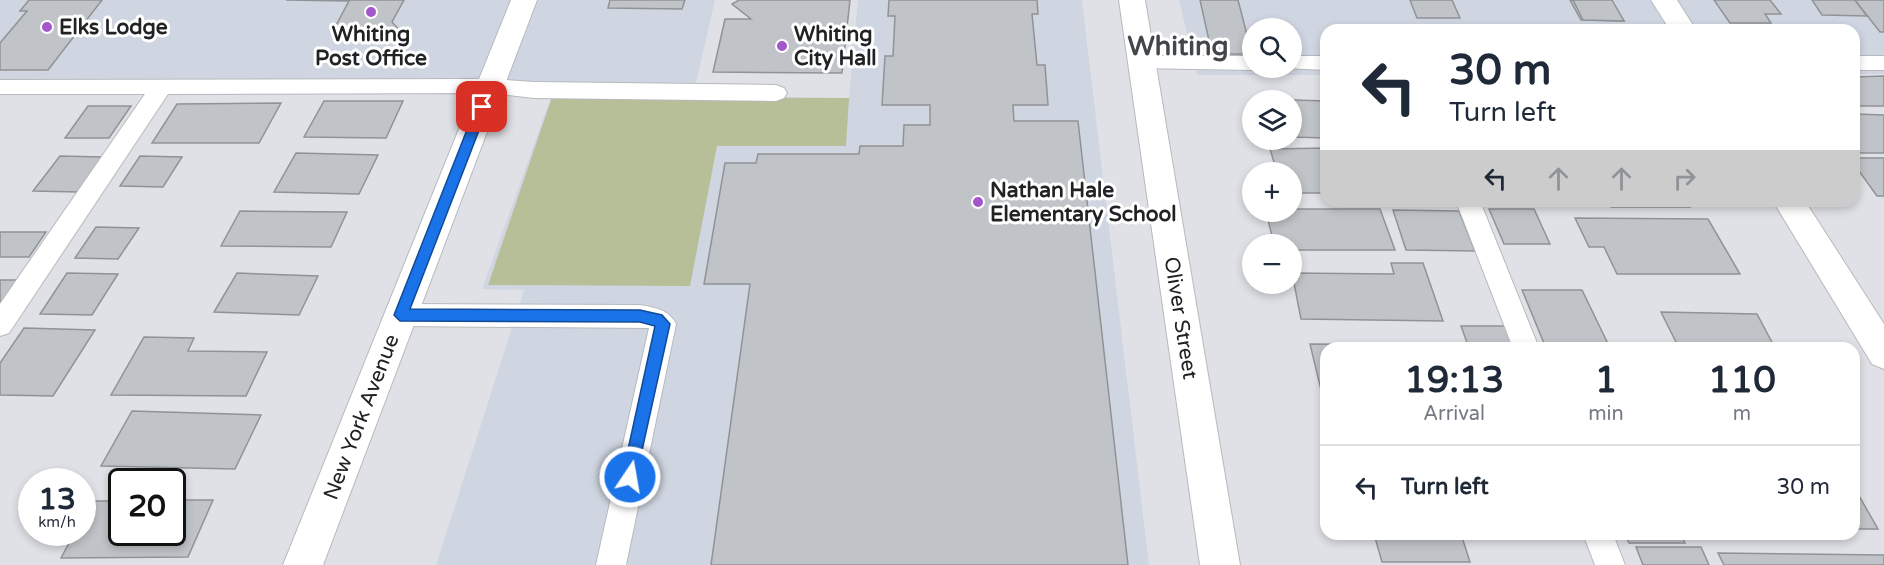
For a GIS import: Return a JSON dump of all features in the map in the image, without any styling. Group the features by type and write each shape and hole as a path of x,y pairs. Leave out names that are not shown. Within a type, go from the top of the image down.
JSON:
{"street":[{"name":"New York Avenue","path":"303,565 524,0"},
{"name":"Oliver Street","path":"1132,0 1220,565"},
{"path":"1664,0 1679,24"},
{"path":"1794,207 1884,354"}],"lane":[{"path":"1142,63 1242,63"},
{"path":"1302,63 1320,63"},
{"path":"1860,63 1884,63"},
{"path":"0,87 490,87 534,90 777,93"},
{"path":"0,325 161,87"},
{"path":"1470,207 1524,342"},
{"path":"400,315 640,316 657,320 663,324 611,565"},
{"path":"1600,540 1610,565"}],"shaded area":[{"path":"0,0 715,0 693,96 849,98 858,0 889,0 888,15 895,16 893,56 885,56 882,105 930,105 930,125 904,125 903,146 860,146 859,154 758,154 756,163 725,163 704,284 750,284 711,565 436,565 524,290 482,289 551,97 428,94 0,95"},
{"path":"1037,0 1082,0 1149,565 1128,565 1078,121 1014,121 1013,105 1048,105 1045,65 1037,65 1032,14 1038,14"},
{"path":"1179,0 1884,0 1884,74 1860,74 1860,24 1320,24 1320,75 1302,75 1302,18 1242,18 1242,75 1197,75"}],"green space":[{"path":"552,97 849,98 846,146 717,146 690,286 488,285"}],"building":[{"name":"Elks Lodge","path":"29,0 102,0 48,70 0,70 0,43 27,11 20,11"},
{"name":"Whiting Post Office","path":"286,0 404,0 392,22 401,32 378,42 366,29 334,29 349,1"},
{"path":"610,0 685,0 682,9 608,8"},
{"name":"Whiting City Hall","path":"739,0 850,0 842,73 713,72 725,19 751,19 732,4"},
{"path":"889,0 1037,0 1038,14 1032,14 1037,65 1045,65 1048,105 1013,105 1014,121 1078,121 1128,565 711,565 750,284 704,284 725,163 756,163 758,154 859,154 860,146 903,146 904,125 930,125 930,105 882,105 885,56 893,56 895,16 888,16"},
{"path":"1200,0 1238,0 1243,18 1242,54 1212,54"},
{"path":"1410,0 1452,0 1460,18 1417,18"},
{"path":"1570,0 1598,1 1617,11 1624,21 1581,20"},
{"path":"1573,0 1612,0 1624,21 1583,20"},
{"path":"1714,0 1770,0 1781,14 1765,14 1771,23 1730,23"},
{"path":"1812,0 1855,0 1867,16 1822,15"},
{"path":"1855,0 1884,0 1884,32 1880,32"},
{"path":"1884,76 1884,106 1860,106 1860,77"},
{"path":"1302,100 1320,101 1320,138 1302,137"},
{"path":"324,101 403,101 386,138 304,137"},
{"path":"281,103 259,143 152,143 177,104"},
{"path":"88,106 131,106 109,138 65,138"},
{"path":"1860,114 1884,115 1884,153 1860,153"},
{"path":"1320,148 1320,193 1302,193 1302,162 1274,162 1270,150"},
{"path":"296,153 378,155 359,194 274,192"},
{"path":"60,156 103,157 78,192 33,191"},
{"path":"140,156 182,157 163,187 120,186"},
{"path":"1860,158 1884,158 1884,196 1877,196 1860,172"},
{"path":"1302,209 1380,209 1395,250 1302,250 1302,234 1272,234 1268,222 1302,222"},
{"path":"1489,209 1534,209 1550,244 1504,244"},
{"path":"1393,210 1459,211 1475,251 1406,250"},
{"path":"240,211 347,212 331,247 221,246"},
{"path":"1575,218 1708,219 1740,274 1617,274 1604,247 1589,247"},
{"path":"96,227 139,228 118,259 75,258"},
{"path":"0,232 46,232 29,257 0,257"},
{"path":"1391,263 1423,263 1443,321 1301,319 1296,294 1302,294 1302,273 1394,274"},
{"path":"67,273 118,274 92,315 40,314"},
{"path":"237,273 318,276 299,315 214,312"},
{"path":"0,280 17,280 0,304"},
{"path":"1522,290 1582,290 1607,342 1544,342"},
{"path":"1661,312 1757,314 1772,342 1676,342"},
{"path":"1461,326 1507,326 1514,342 1467,342"},
{"path":"24,328 95,330 53,396 0,395 0,363"},
{"path":"144,337 194,338 188,351 267,352 246,396 111,395"},
{"path":"1310,344 1320,344 1320,386"},
{"path":"132,411 261,415 235,469 101,466"},
{"path":"1860,498 1878,529 1860,529"},
{"path":"186,500 213,500 188,557 61,558 67,546 96,546 96,501 108,501 108,546 186,546"},
{"path":"1376,540 1463,540 1470,562 1382,562"},
{"path":"1628,540 1684,540 1685,543 1629,543"},
{"path":"1636,547 1701,547 1709,565 1643,565"},
{"path":"1718,553 1884,555 1884,565 1724,565"}],"place":[{"name":"Whiting Post Office","path":"371,12"},
{"name":"Elks Lodge","path":"47,27"},
{"name":"Whiting City Hall","path":"782,46"},
{"name":"Nathan Hale Elementary School","path":"978,202"}],"district":[{"name":"Whiting","path":"1178,46"}],"route":[{"path":"482,107 400,315 640,316 657,320 663,324 630,477"}]}
